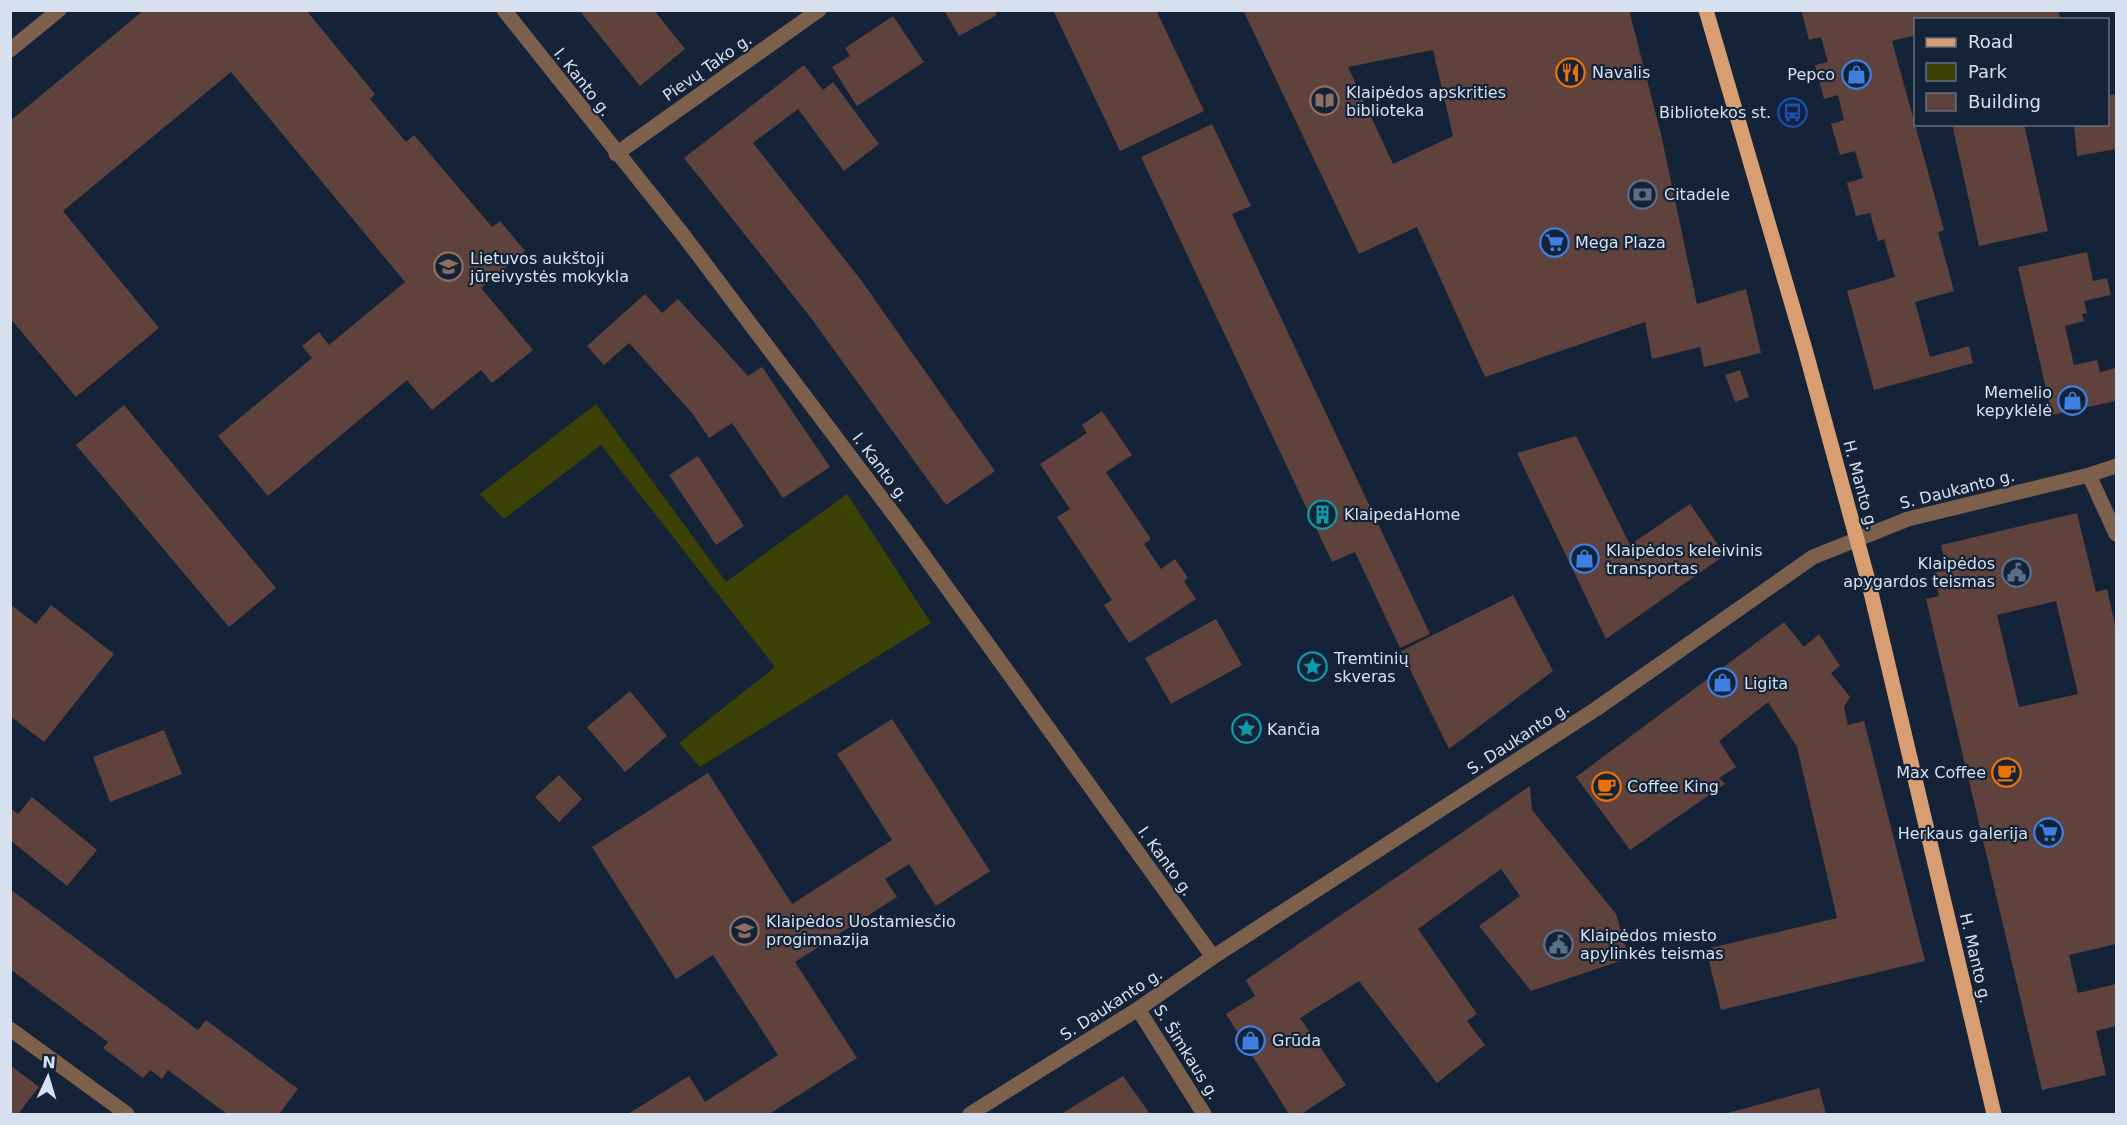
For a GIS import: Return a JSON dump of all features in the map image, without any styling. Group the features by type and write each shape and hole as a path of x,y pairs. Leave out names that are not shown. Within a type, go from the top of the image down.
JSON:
{"main road":[{"name":"H. Manto g.","path":"1706,10 1805,349 1857,539 1994,1114"}],"street":[{"path":"10,50 59,10"},
{"name":"I. Kanto g.","path":"504,10 616,154 684,236 904,528 1213,957"},
{"name":"Pievų Tako g.","path":"616,154 819,10"},
{"name":"S. Daukanto g.","path":"970,1114 1138,1009 1213,957 1596,709 1813,557 1908,519 2089,476 2116,466"},
{"path":"2089,476 2116,534"},
{"name":"S. Šimkaus g.","path":"1138,1009 1204,1114"},
{"path":"10,1029 127,1114"}],"green space":[{"path":"596,404 726,582 847,494 931,623 700,767 679,743 775,667 601,445 504,519 480,494"}],"building":[{"name":"Lietuvos aukštoji jūreivystės mokykla","path":"144,10 306,10 375,94 370,99 406,142 414,135 492,227 500,221 525,251 481,288 533,350 492,383 481,370 432,410 407,380 268,496 218,436 312,358 302,346 319,332 329,345 405,282 231,72 63,211 159,328 76,397 10,318 10,121"},
{"path":"579,10 654,10 685,49 640,86"},
{"path":"944,10 994,10 997,15 959,36"},
{"path":"1053,10 1156,10 1204,111 1120,151"},
{"path":"1243,10 1629,10 1661,134 1697,304 1746,289 1761,353 1704,367 1700,347 1652,359 1645,322 1485,377 1417,227 1359,254","holes":["1433,50 1453,136 1393,164 1348,67"]},
{"path":"1801,10 2058,10 2060,18 1914,18 1914,36 1892,41 1944,230 1938,232 1954,291 1915,302 1930,357 1969,346 1973,363 1874,390 1847,291 1895,277 1884,239 1878,241 1870,213 1856,216 1847,183 1863,178 1855,151 1840,155 1831,124 1844,120 1838,95 1824,99 1815,65 1828,62 1821,37 1809,40"},
{"path":"893,16 924,62 857,106 832,67 850,56 845,48"},
{"path":"804,65 823,90 833,82 879,144 844,171 798,109 753,143 861,280 995,471 946,505 811,318 684,158"},
{"path":"2116,94 2116,149 2077,156 2074,126 2109,126 2109,95"},
{"path":"1212,124 1251,206 1232,214 1430,634 1400,648 1355,552 1332,562 1141,157"},
{"path":"1952,126 2024,126 2048,231 1979,246"},
{"path":"2087,252 2093,281 2107,278 2111,295 2084,301 2087,313 2082,314 2084,321 2065,326 2074,365 2097,360 2100,372 2116,368 2116,401 2052,415 2018,267"},
{"path":"645,294 662,313 678,299 748,376 762,367 830,467 783,498 732,423 709,438 692,413 629,343 604,365 587,346"},
{"path":"1740,370 1749,397 1735,402 1725,375"},
{"path":"124,405 276,588 229,627 76,445"},
{"path":"1102,411 1132,455 1106,472 1151,539 1144,544 1161,569 1175,559 1188,578 1184,581 1196,599 1129,643 1104,605 1112,600 1057,517 1070,509 1040,464 1087,433 1082,425"},
{"path":"1576,436 1630,545 1690,504 1725,555 1606,639 1517,453"},
{"path":"698,456 744,526 716,545 669,475"},
{"path":"2077,513 2096,592 2107,589 2116,629 2116,944 2069,955 2078,993 2116,984 2116,1026 2096,1031 2106,1075 2042,1090 1926,599 1939,596 1933,573 1947,570 1941,545","holes":["2056,601 2078,694 2019,707 1997,615"]},
{"path":"1513,595 1553,671 1449,749 1401,651"},
{"path":"10,604 36,624 51,605 114,654 44,742 10,716"},
{"path":"1216,619 1242,665 1171,704 1145,658"},
{"path":"1784,622 1804,647 1819,634 1840,666 1831,673 1850,697 1844,707 1848,725 1864,721 1925,961 1721,1010 1706,949 1837,918 1797,747 1768,702 1719,741 1736,767 1719,778 1725,784 1630,850 1576,777"},
{"path":"630,691 667,736 625,772 587,727"},
{"name":"Klaipėdos Uostamiesčio progimnazija","path":"892,719 990,871 936,906 909,864 885,879 897,897 795,962 857,1058 769,1114 628,1114 689,1076 705,1102 778,1055 713,955 676,979 592,847 708,773 792,904 892,840 837,754"},
{"path":"164,730 182,774 110,802 93,757"},
{"path":"559,775 582,799 559,822 535,797"},
{"name":"Klaipėdos miesto apylinkės teismas","path":"1530,786 1532,810 1616,914 1629,958 1531,991 1479,926 1520,896 1501,869 1418,929 1477,1014 1467,1021 1485,1045 1437,1083 1359,981 1300,1018 1346,1085 1301,1114 1289,1114 1226,1014 1255,996 1246,980"},
{"path":"32,797 97,850 67,886 10,840 10,808 18,814"},
{"path":"10,889 198,1030 206,1020 298,1089 279,1114 227,1114 168,1070 162,1079 150,1070 143,1078 103,1048 108,1042 10,969"},
{"path":"10,1065 39,1087 18,1114 10,1114"},
{"path":"1123,1076 1150,1114 1061,1114"},
{"path":"1819,1088 1826,1114 1724,1114"}],"place":[{"name":"Navalis","path":"1571,72"},
{"name":"Pepco","path":"1856,74"},
{"name":"Klaipėdos apskrities biblioteka","path":"1325,101"},
{"name":"Bibliotekos st.","path":"1792,112"},
{"name":"Citadele","path":"1643,194"},
{"name":"Mega Plaza","path":"1554,242"},
{"name":"Lietuvos aukštoji jūreivystės mokykla","path":"449,267"},
{"name":"Memelio kepyklėlė","path":"2073,401"},
{"name":"KlaipedaHome","path":"1323,514"},
{"name":"Klaipėdos keleivinis transportas","path":"1585,559"},
{"name":"Klaipėdos apygardos teismas","path":"2016,572"},
{"name":"Tremtinių skveras","path":"1313,667"},
{"name":"Ligita","path":"1723,683"},
{"name":"Kančia","path":"1246,729"},
{"name":"Max Coffee","path":"2007,772"},
{"name":"Coffee King","path":"1606,786"},
{"name":"Herkaus galerija","path":"2049,833"},
{"name":"Klaipėdos Uostamiesčio progimnazija","path":"745,930"},
{"name":"Klaipėdos miesto apylinkės teismas","path":"1559,944"},
{"name":"Grūda","path":"1251,1040"}]}
